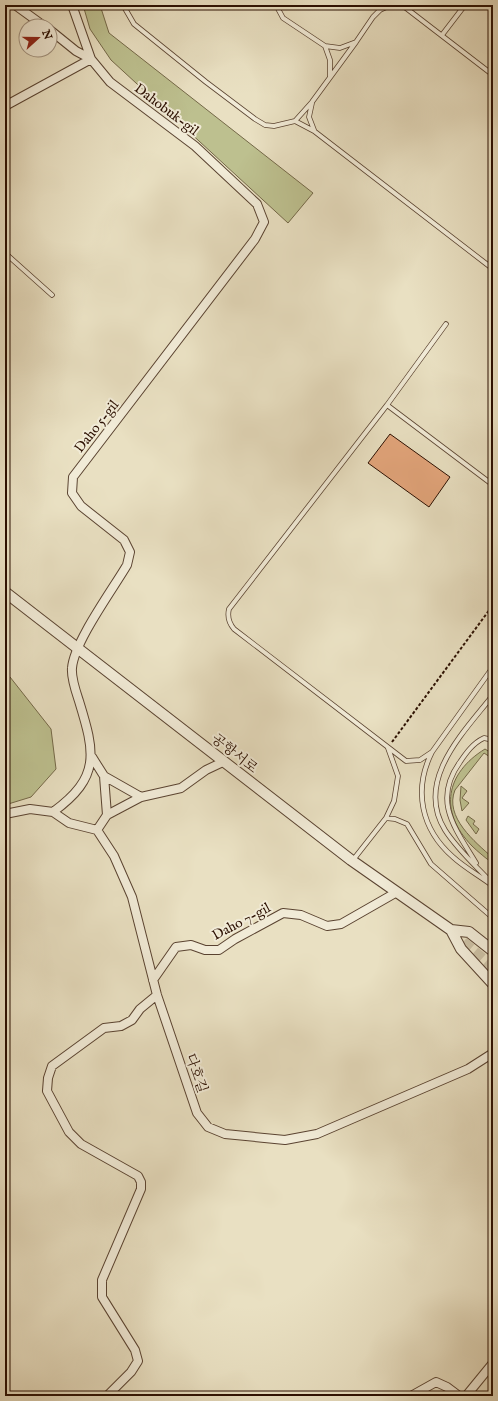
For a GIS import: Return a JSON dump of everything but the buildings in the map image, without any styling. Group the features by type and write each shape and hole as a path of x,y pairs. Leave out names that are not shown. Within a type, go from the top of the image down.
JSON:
{"street":[{"path":"15,5 33,18"},
{"name":"Dahobuk-gil","path":"72,5 91,58 110,82 195,146 257,204 264,222"},
{"path":"58,36 76,51 91,58"},
{"path":"5,106 91,58"},
{"name":"Daho 5-gil","path":"92,757 90,736 72,669 77,647 127,565 130,552 124,540 81,506 72,493 73,477 255,239 264,222"},
{"name":"공항서로","path":"5,592 352,861 451,930"},
{"path":"92,757 104,776 107,815"},
{"path":"53,812 71,799 85,778 92,757"},
{"path":"5,814 30,809 53,812 69,823 97,830 107,815 141,797 181,788 206,770 223,762"},
{"path":"104,776 141,797"},
{"name":"다호길","path":"97,830 114,856 132,897 157,995 197,1114 208,1127 225,1134 285,1140 316,1134 468,1069 493,1053"},
{"name":"Daho 7-gil","path":"153,980 176,946 191,945 205,950 219,950 235,939 283,913 301,915 327,926 341,924 397,892"},
{"path":"451,930 469,932 493,951"},
{"path":"451,930 461,949 493,984"},
{"path":"107,1396 131,1372 138,1361 135,1350 102,1297 102,1280 141,1189 141,1182 138,1176 81,1144 69,1132 47,1091 48,1078 52,1066 104,1028 121,1026 132,1020 140,1009 157,995"},
{"path":"466,1396 493,1363"},
{"path":"411,1396 436,1382 447,1387 460,1396"}],"lane":[{"path":"123,5 134,24 206,82 255,119 265,125 274,126 295,121 312,102 373,18 380,10 391,5"},
{"path":"275,5 283,18 324,46 340,48 356,42"},
{"path":"402,5 493,75"},
{"path":"442,35 465,5"},
{"path":"324,46 330,60 330,77"},
{"path":"312,102 309,117 314,131"},
{"path":"295,121 314,131 493,269"},
{"path":"5,253 52,295"},
{"path":"432,752 420,760 406,761 387,748 234,629 230,624 228,614 229,609 386,405 446,324"},
{"path":"386,405 493,485"},
{"path":"493,667 432,752 424,767 421,779 422,803 426,820 442,847 454,858 493,885"},
{"path":"493,695 444,763 437,778 436,792 438,810 444,828 459,849 493,885"},
{"path":"480,870 449,814 447,794 448,781 464,755 480,740 487,738 493,740"},
{"path":"352,861 386,818 394,801 398,776 387,748"},
{"path":"386,818 395,819 407,824 431,864 493,918"}],"path":[{"path":"387,748 493,605"}],"green space":[{"path":"83,5 100,5 109,33 313,193 288,223 111,60 90,29"},
{"path":"10,677 51,729 56,769 31,797 5,805 5,679"},
{"path":"485,749 493,754 493,759 484,753 455,790 453,800 457,819 470,837 493,858 493,864 472,846 461,833 454,819 451,806 451,793 455,781 462,769"},
{"path":"461,786 467,791 462,798 469,803 462,811 460,800"},
{"path":"468,816 475,821 473,824 479,829 476,834 466,820"}],"tunnel":[{"path":"452,932 493,967"}]}
